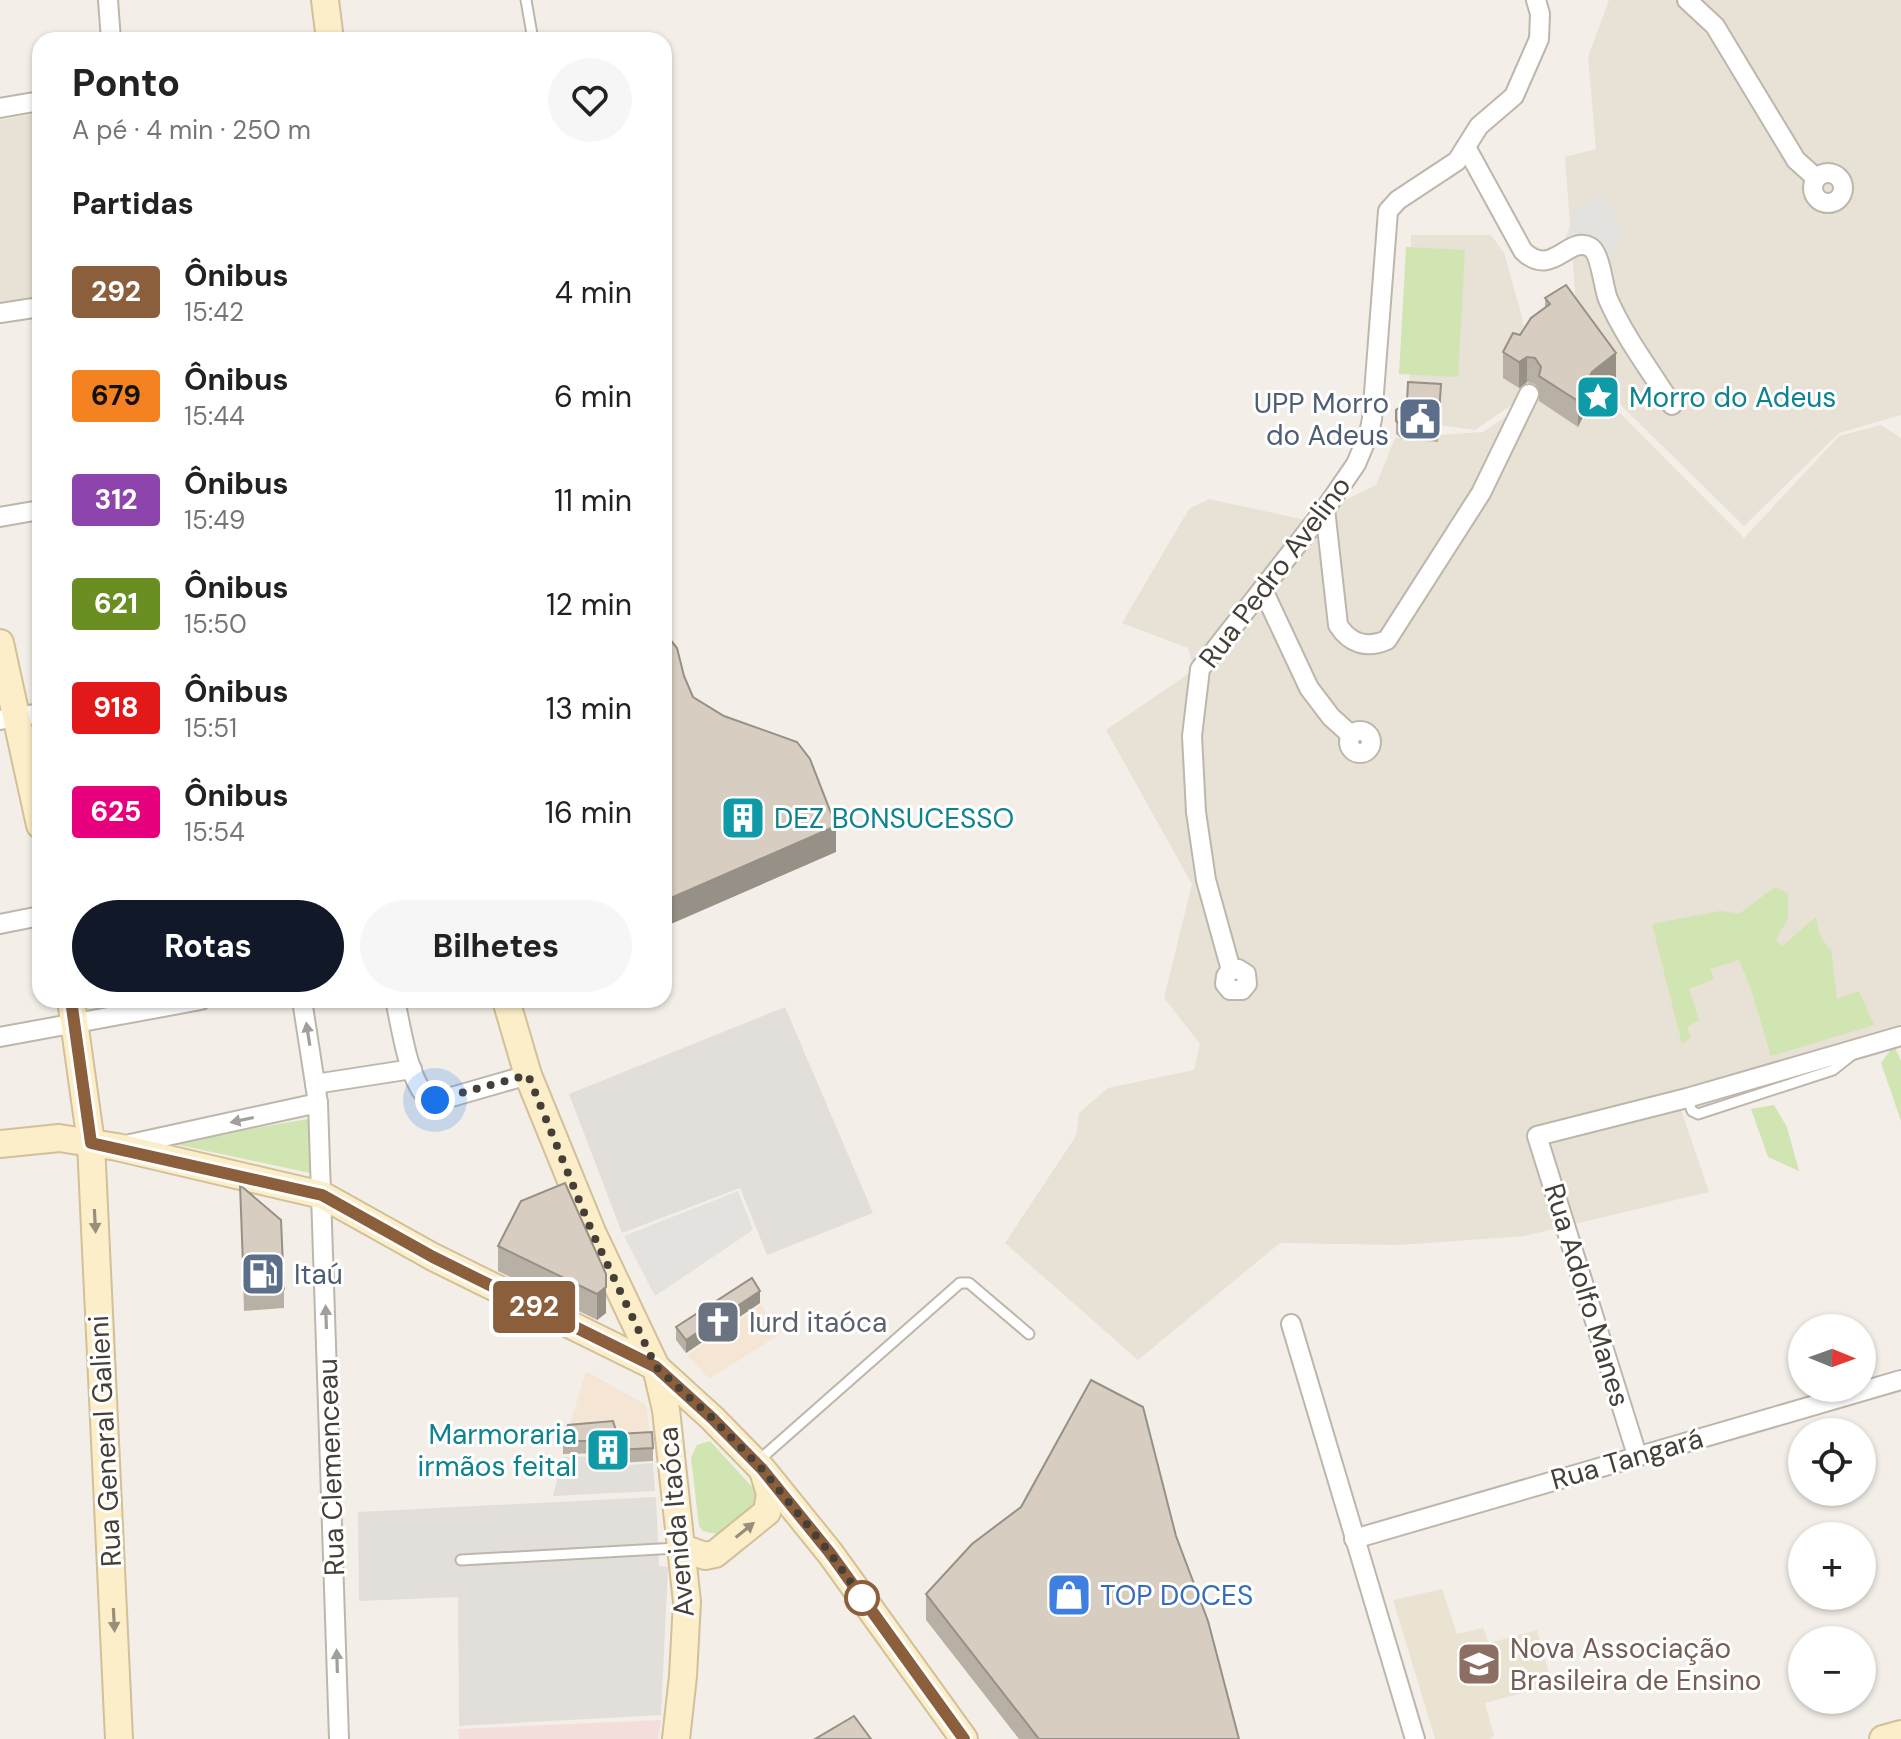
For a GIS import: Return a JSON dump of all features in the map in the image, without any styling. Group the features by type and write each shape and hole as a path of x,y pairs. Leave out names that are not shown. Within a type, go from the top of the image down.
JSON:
{"street":[{"path":"108,0 110,32"},
{"path":"325,0 329,32"},
{"name":"Rua Pedro Avelino","path":"1231,970 1206,880 1198,825 1192,736 1196,689 1203,663 1263,590 1356,464 1369,433 1388,211 1398,200 1457,161 1479,126 1514,96 1536,52 1542,27 1536,0"},
{"path":"1687,0 1715,26 1796,160 1816,178"},
{"path":"0,108 32,102"},
{"path":"1466,147 1523,251 1531,258 1551,260 1576,246 1593,249 1609,301 1672,405"},
{"path":"0,313 32,308"},
{"path":"1325,509 1338,625 1350,640 1360,644 1375,645 1387,640 1481,493 1529,394"},
{"path":"0,517 32,511"},
{"path":"1263,590 1309,688 1331,717 1351,735"},
{"path":"0,643 32,784"},
{"path":"0,924 32,918"},
{"path":"0,1037 73,1012 116,1008"},
{"name":"Rua Clemenceau","path":"303,1008 318,1103 339,1739"},
{"path":"397,1008 412,1069 424,1094 435,1100 528,1075"},
{"name":"Avenida Itaóca","path":"508,1008 528,1075 581,1206 656,1367 666,1410 687,1602 676,1739"},
{"name":"Rua General Galieni","path":"73,1012 104,1145 119,1739"},
{"name":"Rua Adolfo Manes","path":"1637,1455 1537,1136 1687,1098 1901,1036"},
{"path":"315,1084 412,1069"},
{"path":"104,1145 318,1103"},
{"path":"0,1144 59,1138 104,1145 322,1195 433,1257 656,1367 759,1466 830,1553 964,1739"},
{"path":"581,1330 596,1331 614,1319 619,1306 618,1286"},
{"path":"1291,1324 1415,1739"},
{"name":"Rua Tangará","path":"1354,1539 1901,1380"},
{"path":"683,1548 697,1554 715,1554 767,1512 770,1494 759,1466"},
{"path":"1883,1739 1901,1734"}],"lane":[{"path":"526,0 532,32"},
{"path":"759,1466 960,1283 969,1283 1029,1334"},
{"path":"461,1560 683,1548"}],"shaded area":[{"name":"Morro do Adeus","path":"1609,0 1901,0 1901,415 1839,433 1744,526 1593,378 1532,391 1475,430 1409,421 1411,235 1491,235 1504,253 1527,342 1578,332 1565,157 1596,149 1588,57"},
{"path":"32,114 32,299 0,303 0,120"},
{"path":"1598,195 1605,199 1624,232 1608,264 1606,249 1600,238 1586,237 1570,247 1565,240 1576,208"},
{"name":"Morro do Adeus","path":"1591,384 1744,538 1839,436 1881,425 1901,438 1901,1031 1677,1098 1709,1192 1524,1236 1400,1245 1280,1243 1138,1360 1005,1243 1076,1136 1079,1113 1108,1088 1194,1070 1200,1044 1164,998 1192,884 1106,730 1194,670 1188,648 1122,623 1189,509 1209,499 1305,520 1376,485 1395,438 1483,432 1538,395"},
{"path":"785,1007 873,1213 767,1255 740,1188 622,1233 569,1094"},
{"path":"738,1191 753,1230 655,1296 624,1236"},
{"path":"761,1305 780,1334 709,1379 687,1355"},
{"path":"586,1371 646,1405 651,1443 567,1435"},
{"path":"611,1456 616,1466 653,1463 655,1491 553,1496 563,1457"},
{"path":"656,1497 659,1566 668,1567 661,1715 459,1726 458,1597 359,1601 358,1512"},
{"name":"Nova Associação Brasileira de Ensino","path":"1442,1589 1457,1634 1483,1628 1489,1643 1537,1630 1552,1685 1485,1703 1494,1735 1490,1739 1435,1739 1393,1600"},
{"path":"661,1720 658,1739 459,1739 458,1729"}],"green space":[{"path":"1406,247 1465,250 1458,377 1399,374"},
{"path":"1775,887 1788,893 1788,918 1776,940 1782,946 1816,917 1819,933 1831,949 1837,999 1859,991 1874,1025 1771,1056 1739,960 1710,969 1714,979 1689,989 1699,1020 1687,1027 1691,1037 1682,1044 1652,924 1720,911 1739,914"},
{"path":"1894,1045 1901,1061 1901,1121 1881,1063"},
{"path":"1774,1105 1787,1127 1799,1171 1768,1157 1751,1109"},
{"path":"308,1119 311,1121 314,1172 310,1173 174,1144 174,1142"},
{"path":"710,1441 754,1489 756,1500 738,1520 716,1534 703,1531 699,1526 691,1458 697,1445"}],"building":[{"path":"1566,285 1616,353 1592,372 1578,401 1539,376 1541,367 1535,358 1527,357 1519,362 1503,352 1513,333 1520,335 1531,318 1550,304 1545,298"},
{"name":"UPP Morro do Adeus","path":"1408,382 1441,384 1438,429 1402,426 1396,421 1396,410 1407,402"},
{"name":"DEZ BONSUCESSO","path":"672,642 677,648 693,697 724,716 797,742 810,759 836,826 672,898"},
{"path":"565,1183 606,1274 606,1287 597,1294 498,1246 521,1201"},
{"name":"Itaú","path":"240,1185 281,1220 284,1289 244,1291"},
{"path":"752,1278 760,1291 686,1340 676,1327"},
{"name":"TOP DOCES","path":"1091,1380 1143,1407 1176,1536 1208,1621 1239,1739 1039,1739 926,1594 972,1544 1021,1507"},
{"path":"613,1421 617,1434 652,1432 653,1448 616,1450 612,1441 563,1441 568,1425"},
{"path":"854,1716 871,1739 815,1739"}],"bus line":[{"name":"292","path":"72,1008 91,1143 322,1195 433,1257 656,1367 762,1469 830,1553 964,1739"}],"place":[{"name":"Morro do Adeus","path":"1598,397"},
{"name":"UPP Morro do Adeus","path":"1420,419"},
{"name":"DEZ BONSUCESSO","path":"743,818"},
{"name":"Itaú","path":"263,1274"},
{"name":"Iurd itaóca","path":"718,1322"},
{"name":"Marmoraria irmãos feital","path":"608,1450"},
{"name":"TOP DOCES","path":"1069,1595"},
{"name":"Nova Associação Brasileira de Ensino","path":"1479,1664"}],"route":[{"path":"435,1100 528,1075 592,1232 656,1367 762,1469 862,1598"}]}
